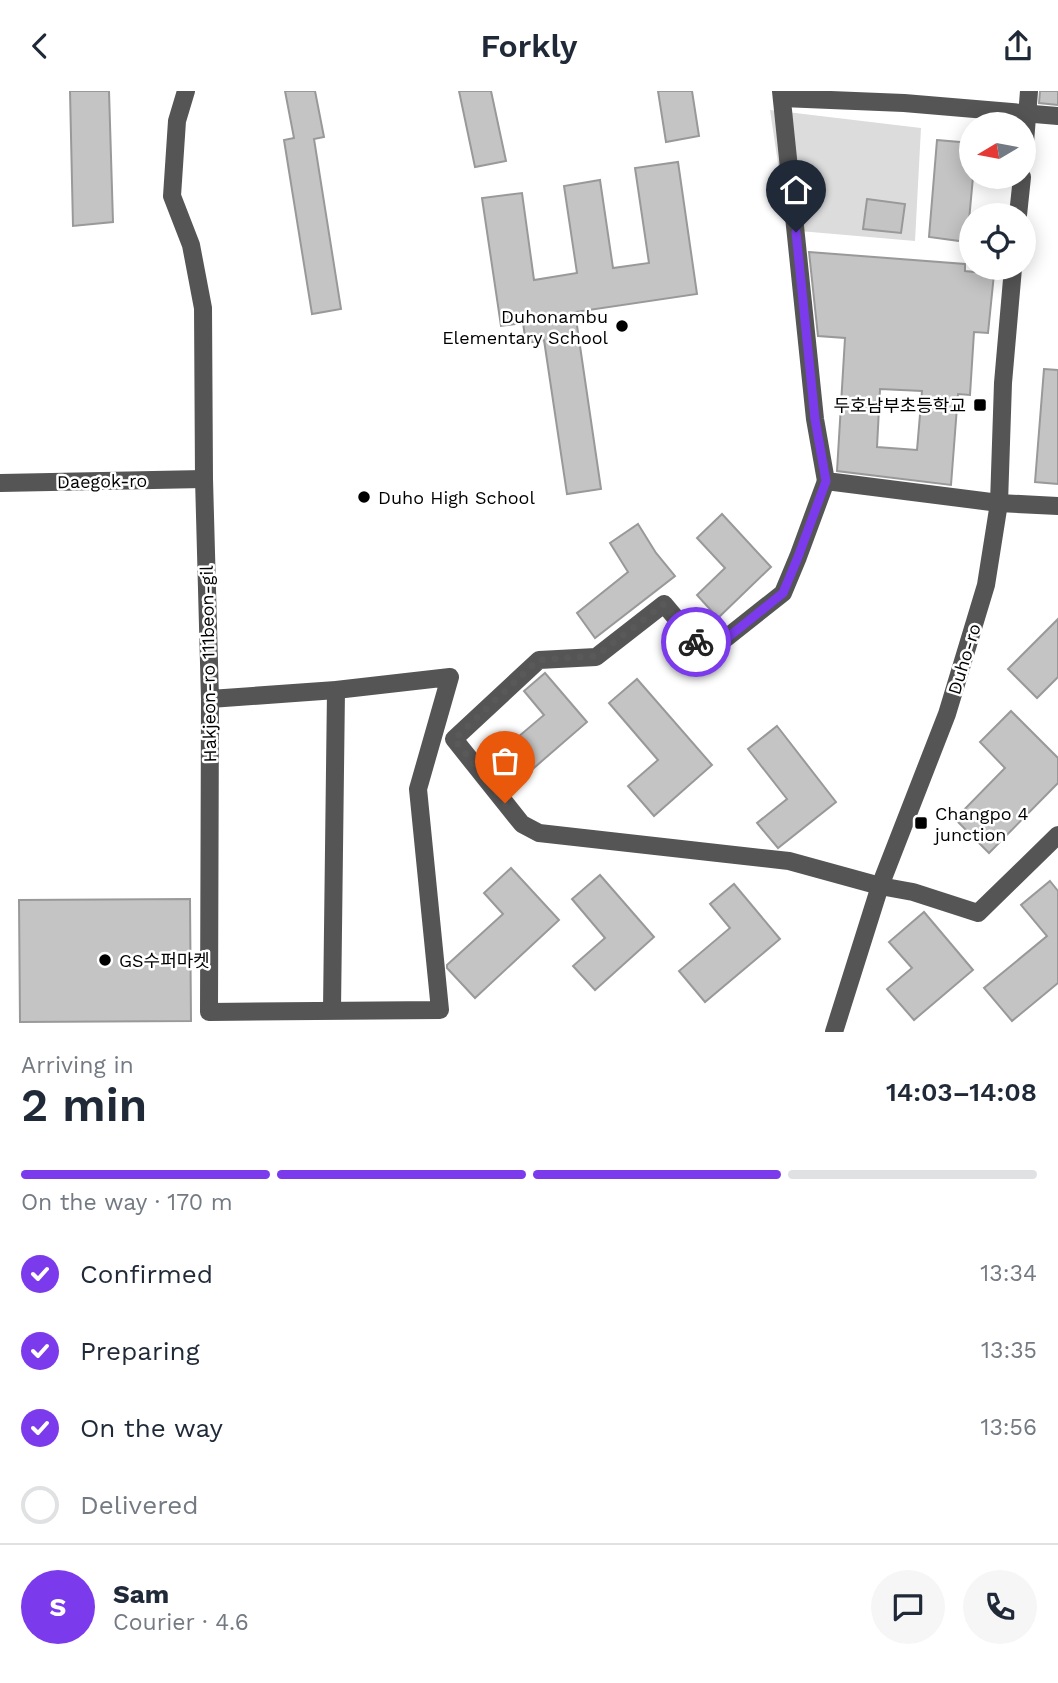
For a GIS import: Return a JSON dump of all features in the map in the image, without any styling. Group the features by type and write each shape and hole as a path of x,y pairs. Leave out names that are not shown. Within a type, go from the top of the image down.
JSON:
{"street":[{"name":"Hakjeon-ro 111beon-gil","path":"186,91 177,121 172,196 191,245 203,308 210,699 209,1012 440,1010 418,789 450,677 336,690"},
{"path":"1028,112 1029,91"},
{"path":"1013,112 904,97 782,94 815,419 826,481 783,593 706,655 664,604 596,656 538,660 454,739 522,824 539,833 789,861 880,886 913,892 978,913 1058,835"},
{"path":"1036,115 1058,116"},
{"name":"Duho-ro","path":"834,1032 880,886 947,714 986,585 999,503 1003,383 1012,280"},
{"name":"Daegok-ro","path":"0,483 204,479"},
{"path":"826,481 999,503 1058,506"},
{"path":"210,699 336,690 332,1010"}],"shaded area":[{"path":"770,110 921,128 915,241 788,230"}],"building":[{"path":"70,91 109,91 113,222 73,226"},
{"path":"285,91 315,91 324,137 314,139 341,309 312,314 284,140 294,138"},
{"path":"459,91 491,91 506,161 475,167"},
{"path":"658,91 692,91 699,136 666,142"},
{"path":"1040,91 1058,91 1058,105 1039,103"},
{"path":"937,140 959,142 959,189 972,189 971,203 959,203 959,241 929,237"},
{"path":"678,162 697,294 575,312 601,489 567,494 544,340 526,343 523,323 501,326 482,198 522,193 534,280 577,273 564,186 600,180 613,268 649,263 635,168"},
{"path":"867,199 905,204 901,233 863,229"},
{"path":"809,252 959,264 959,280 993,280 988,333 974,332 970,395 958,394 951,485 837,471 845,338 818,336","holes":["880,389 922,391 917,450 877,447"]},
{"path":"1044,369 1058,370 1058,484 1035,482"},
{"path":"722,514 771,567 718,618 697,595 725,568 697,538"},
{"path":"638,524 656,553 675,576 595,638 577,613 628,572 610,543"},
{"path":"1058,619 1058,677 1037,698 1008,669"},
{"path":"545,673 587,722 520,780 498,754 544,715 524,691"},
{"path":"637,679 712,765 654,816 628,786 658,760 609,703"},
{"path":"1011,711 1058,758 1058,783 989,853 955,819 1005,768 980,742"},
{"path":"777,726 836,802 778,848 757,823 787,799 748,749"},
{"path":"511,868 559,920 475,998 447,965 503,914 484,893"},
{"path":"600,875 654,937 595,990 573,966 605,938 572,899"},
{"path":"1050,881 1058,891 1058,983 1012,1021 984,988 1047,936 1021,905"},
{"path":"734,884 780,939 705,1002 679,971 730,928 710,904"},
{"name":"GS수퍼마켓","path":"190,899 191,1021 20,1022 19,900"},
{"path":"924,912 973,970 914,1020 887,989 912,968 889,942"}],"way so far":[{"path":"505,803 454,739 538,660 596,656 664,604 696,642"}],"place":[{"name":"Duhonambu Elementary School","path":"622,326"},
{"name":"두호남부초등학교","path":"980,405"},
{"name":"Duho High School","path":"364,497"},
{"name":"Changpo 4 junction","path":"921,823"},
{"name":"GS수퍼마켓","path":"105,960"}],"route":[{"path":"696,642 706,655 783,593 826,481 815,419 796,232"}]}
